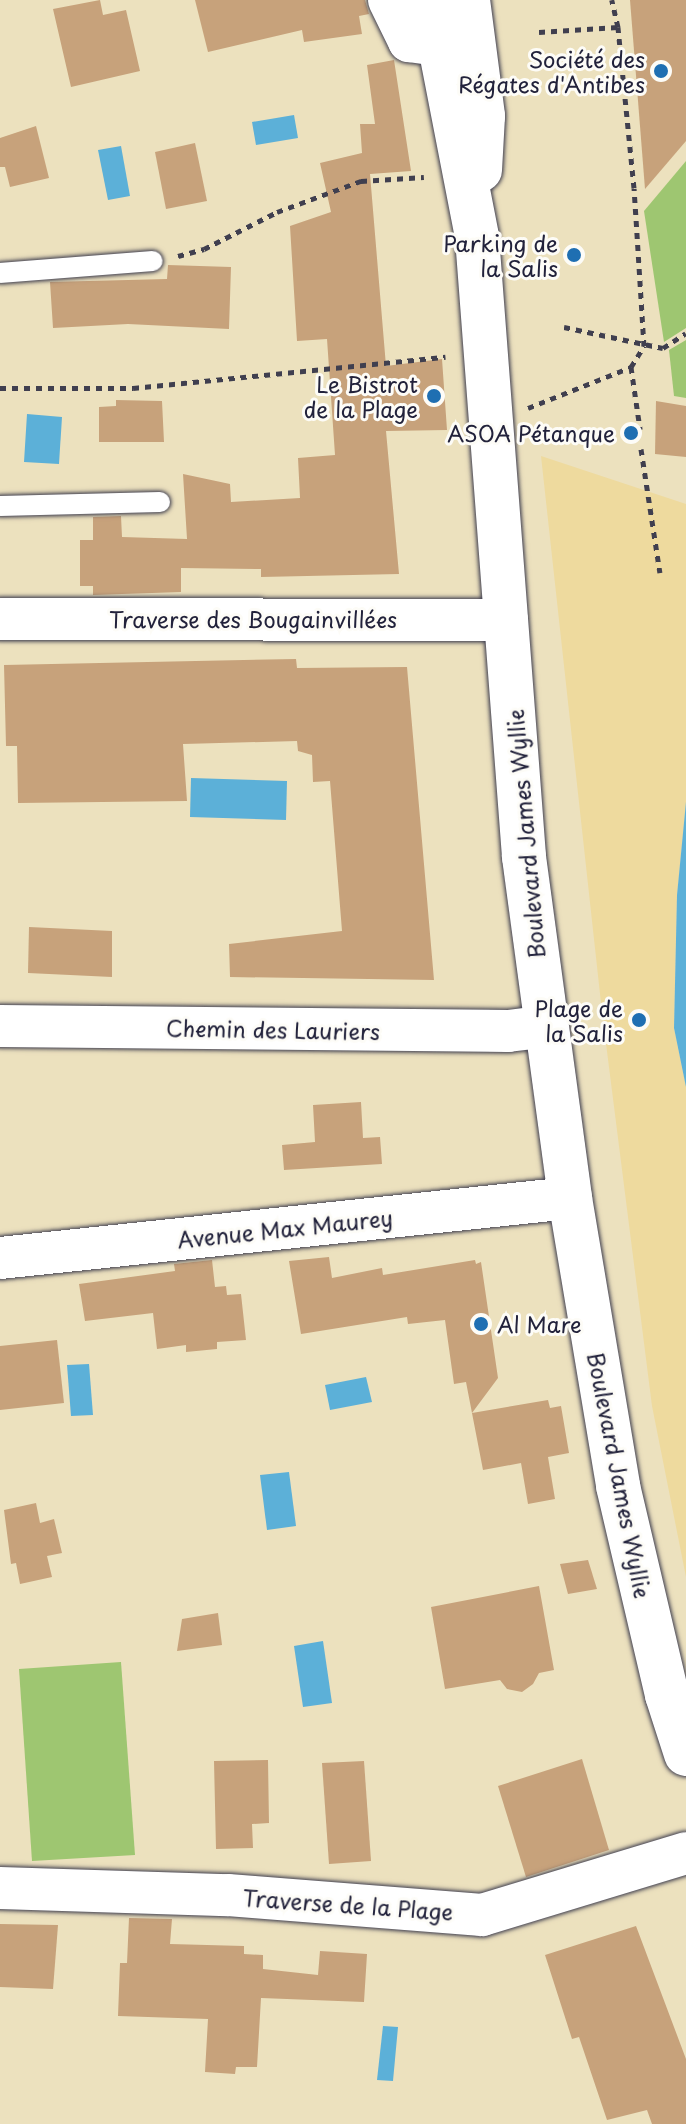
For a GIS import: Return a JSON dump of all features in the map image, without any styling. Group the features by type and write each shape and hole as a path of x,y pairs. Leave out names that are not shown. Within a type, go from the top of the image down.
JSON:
{"street":[{"path":"389,0 409,41 438,45"},
{"name":"Boulevard James Wyllie","path":"431,0 477,237"},
{"name":"Boulevard James Wyllie","path":"468,0 483,116 477,237 524,857 570,1198 618,1486 667,1695 686,1754"},
{"name":"Traverse des Bougainvillées","path":"0,619 507,620"},
{"name":"Chemin des Lauriers","path":"0,1026 508,1031 546,1026"},
{"name":"Avenue Max Maurey","path":"0,1258 570,1198"},
{"name":"Traverse de la Plage","path":"0,1888 228,1895 482,1915 686,1853"}],"lane":[{"path":"0,273 153,261"},
{"path":"0,506 160,502"}],"path":[{"path":"530,423 528,408 631,367 644,346 618,27 612,0"},
{"path":"539,32 618,27"},
{"path":"153,261 204,249 277,212 361,181 415,176 465,181"},
{"path":"564,327 663,348 686,333"},
{"path":"0,388 133,388 426,357"},
{"path":"631,367 640,429"},
{"path":"641,449 660,573"}],"green space":[{"path":"686,161 686,328 664,342 644,211"},
{"path":"686,340 686,398 674,396 669,350"},
{"path":"121,1662 135,1855 32,1861 19,1669"}],"sand":[{"name":"Plage de la Salis","path":"541,456 686,504 686,802 677,895 674,1028 686,1087 686,1577 652,1406 602,1012"}],"water":[{"path":"294,115 298,138 256,145 252,122"},
{"path":"121,146 130,196 108,200 98,150"},
{"path":"27,414 62,417 59,464 24,462"},
{"path":"191,778 287,781 286,820 190,817"},
{"path":"686,802 686,1087 674,1028 677,895"},
{"path":"89,1364 93,1415 71,1416 67,1365"},
{"path":"366,1377 372,1402 330,1410 325,1385"},
{"path":"289,1472 296,1526 267,1530 260,1475"},
{"path":"323,1641 332,1703 303,1707 294,1646"},
{"path":"383,2026 398,2027 393,2081 377,2080"}],"building":[{"path":"100,0 103,15 126,10 140,71 71,87 53,9"},
{"path":"195,0 365,0 369,14 359,16 362,34 304,42 302,30 208,52"},
{"name":"Société des Régates d'Antibes","path":"630,0 686,0 686,141 645,189"},
{"path":"394,60 411,171 370,174 386,366 442,359 447,430 386,431 399,574 261,577 261,569 181,568 181,592 93,595 93,586 80,586 80,540 93,540 93,517 121,516 122,537 187,539 183,474 230,484 231,502 300,498 298,458 335,455 327,339 297,341 290,226 331,212 320,163 362,153 360,124 375,124 367,65"},
{"path":"36,126 49,178 10,187 5,167 0,167 0,138"},
{"path":"195,143 207,201 166,209 155,152"},
{"path":"168,265 231,267 229,329 128,324 53,328 50,282 167,279"},
{"path":"116,400 162,401 164,442 99,442 99,407 116,406"},
{"name":"ASOA Pétanque","path":"656,401 686,406 686,457 655,454"},
{"path":"296,659 297,668 407,667 434,980 230,977 229,944 342,931 330,781 313,782 312,755 298,751 297,741 183,744 187,801 18,803 17,746 6,746 4,665"},
{"path":"29,927 112,931 112,977 28,973"},
{"path":"361,1102 363,1138 380,1137 382,1164 284,1170 282,1145 315,1142 313,1105"},
{"path":"329,1257 332,1278 382,1268 383,1275 475,1260 476,1264 481,1262 498,1378 472,1413 548,1400 550,1408 561,1406 569,1453 548,1457 555,1499 528,1504 521,1463 483,1470 466,1382 454,1384 445,1320 408,1324 407,1317 301,1334 289,1261"},
{"path":"212,1260 215,1287 226,1286 227,1295 241,1294 246,1340 217,1342 217,1349 186,1352 186,1345 157,1349 153,1313 85,1321 79,1284 175,1271 174,1264"},
{"path":"57,1340 64,1403 0,1410 0,1346"},
{"path":"36,1503 40,1523 54,1519 62,1553 47,1556 52,1577 20,1584 16,1563 11,1564 4,1510"},
{"path":"588,1560 597,1589 568,1594 560,1564"},
{"path":"539,1586 554,1670 539,1673 533,1684 522,1692 507,1689 500,1680 445,1689 431,1607"},
{"path":"218,1613 222,1645 177,1651 182,1619"},
{"path":"582,1759 609,1850 526,1877 498,1786"},
{"path":"268,1760 269,1823 252,1824 253,1848 216,1849 214,1761"},
{"path":"364,1761 371,1861 329,1864 322,1763"},
{"path":"129,1918 172,1919 170,1944 244,1946 244,1954 263,1955 263,1969 318,1975 320,1951 367,1954 364,2002 261,1998 257,2067 236,2067 235,2074 205,2072 208,2019 118,2016 120,1963 127,1963"},
{"path":"0,1924 58,1925 53,1989 0,1987"},
{"path":"636,1926 686,2059 686,2124 652,2124 647,2110 607,2120 579,2037 572,2039 545,1955"}],"place":[{"name":"Société des Régates d'Antibes","path":"661,71"},
{"name":"Parking de la Salis","path":"574,255"},
{"name":"Le Bistrot de la Plage","path":"434,396"},
{"name":"ASOA Pétanque","path":"631,433"},
{"name":"Plage de la Salis","path":"639,1020"},
{"name":"Al Mare","path":"481,1324"}]}
